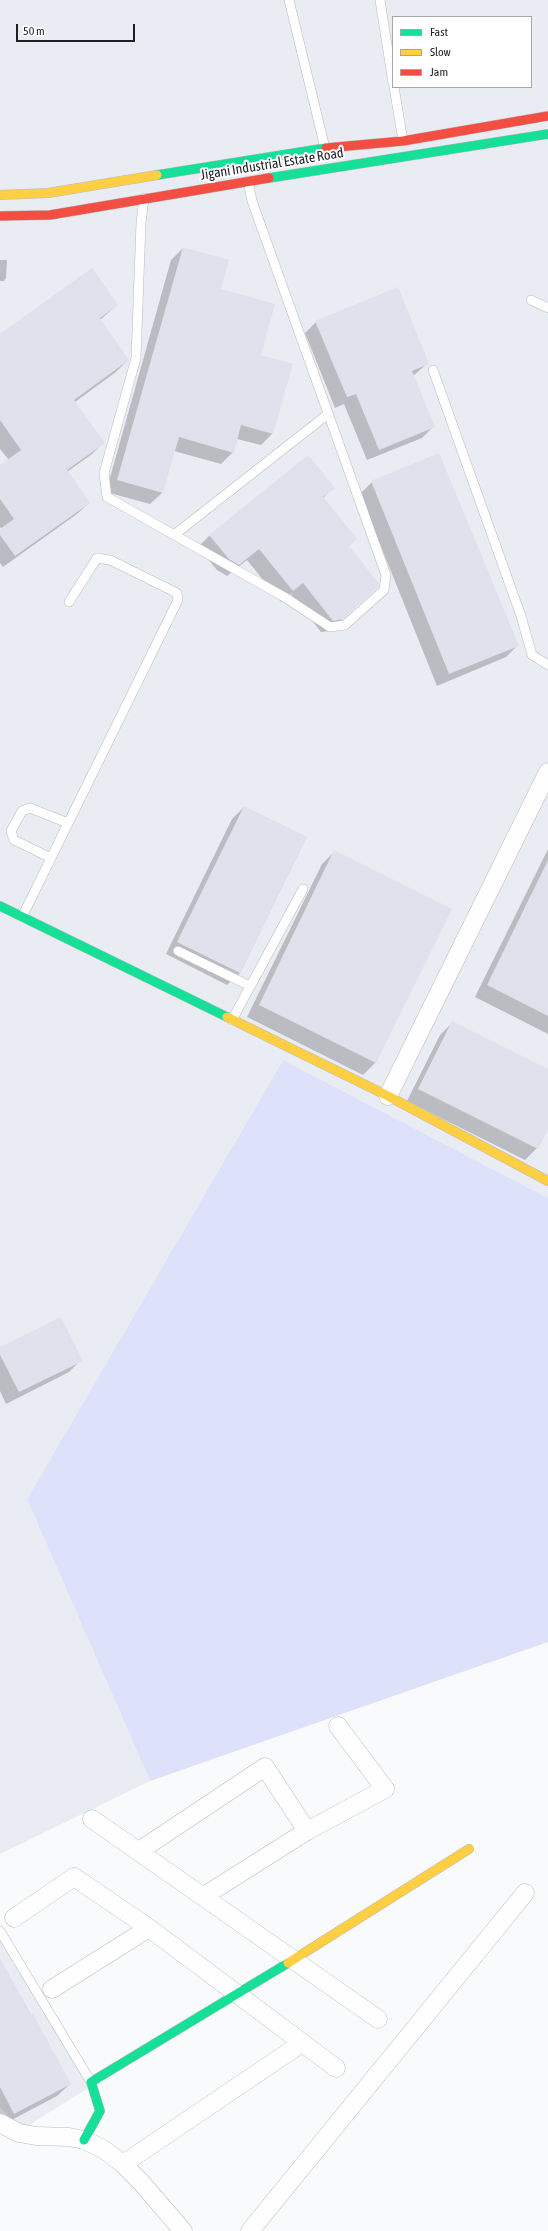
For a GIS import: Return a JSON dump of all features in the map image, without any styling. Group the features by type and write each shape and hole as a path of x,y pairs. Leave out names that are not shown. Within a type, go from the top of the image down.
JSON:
{"street":[{"name":"Jigani Industrial Estate Road","path":"0,216 49,204 325,148 404,141 548,116"},
{"name":"Jigani Industrial Estate Road","path":"0,195 49,204 144,198 548,134"},
{"path":"388,1096 548,772"},
{"path":"0,906 388,1096 548,1181"},
{"path":"204,1896 307,1830 385,1788 338,1726"},
{"path":"139,1851 265,1767 307,1830"},
{"path":"92,1819 378,2019"},
{"path":"84,2140 100,2111 91,2082 238,1995 469,1849"},
{"path":"14,1918 74,1877 149,1928 336,2068"},
{"path":"250,2231 525,1893"},
{"path":"52,1989 149,1928"},
{"path":"122,2164 302,2043"},
{"path":"3,2129 36,2136 69,2137 84,2140 103,2149 122,2164 183,2231"}],"lane":[{"path":"289,0 325,148"},
{"path":"380,0 392,77"},
{"path":"394,88 404,141"},
{"path":"144,198 136,358 104,473 107,497 286,598 330,627 345,625 384,590 386,575 252,201 248,182"},
{"path":"531,300 548,308"},
{"path":"433,370 521,616 532,655 548,665"},
{"path":"174,535 328,414"},
{"path":"22,917 178,600 178,593 110,560 97,558 69,602"},
{"path":"51,858 14,840 11,831 22,811 30,808 68,823"},
{"path":"232,1020 303,889"},
{"path":"178,951 250,986"},
{"path":"0,1931 91,2082"}],"shaded area":[{"path":"0,0 548,0 548,1198 283,1060 27,1499 150,1781 0,1854"},
{"path":"283,1060 548,1198 548,1642 150,1781 27,1499"},
{"path":"0,1929 90,2087 21,2130 0,2107"}],"building":[{"path":"183,247 229,260 221,289 275,304 261,355 293,364 273,434 241,425 234,453 179,437 163,493 117,480"},
{"path":"92,268 118,305 100,318 129,360 74,400 105,443 67,470 90,503 15,556 0,535 0,529 14,519 0,499 0,465 21,450 0,420 0,334"},
{"path":"398,287 429,364 412,371 435,427 379,450 356,394 347,397 315,321"},
{"path":"439,453 519,646 449,674 371,481"},
{"path":"308,455 335,488 323,497 357,539 349,546 379,584 378,587 342,619 333,621 303,583 293,591 259,549 239,565 229,559 209,535"},
{"path":"244,806 307,837 240,973 177,942"},
{"path":"334,850 452,909 376,1063 259,1005"},
{"path":"548,860 548,1016 487,985"},
{"path":"452,1021 548,1069 548,1129 538,1149 418,1089"},
{"path":"61,1317 83,1361 19,1392 0,1355 0,1347"},
{"path":"0,1958 31,2015 33,2014 71,2084 14,2114 0,2087"}],"traffic: fast":[{"path":"269,178 548,134"},
{"path":"157,175 326,148"},
{"path":"0,906 227,1017"},
{"path":"84,2140 100,2111 91,2082 288,1963"}],"traffic: slow":[{"path":"0,195 48,193 157,175"},
{"path":"227,1017 388,1096 548,1181"},
{"path":"288,1963 469,1849"}],"traffic: jam":[{"path":"326,148 403,141 548,116"},
{"path":"0,216 50,215 269,178"}]}
